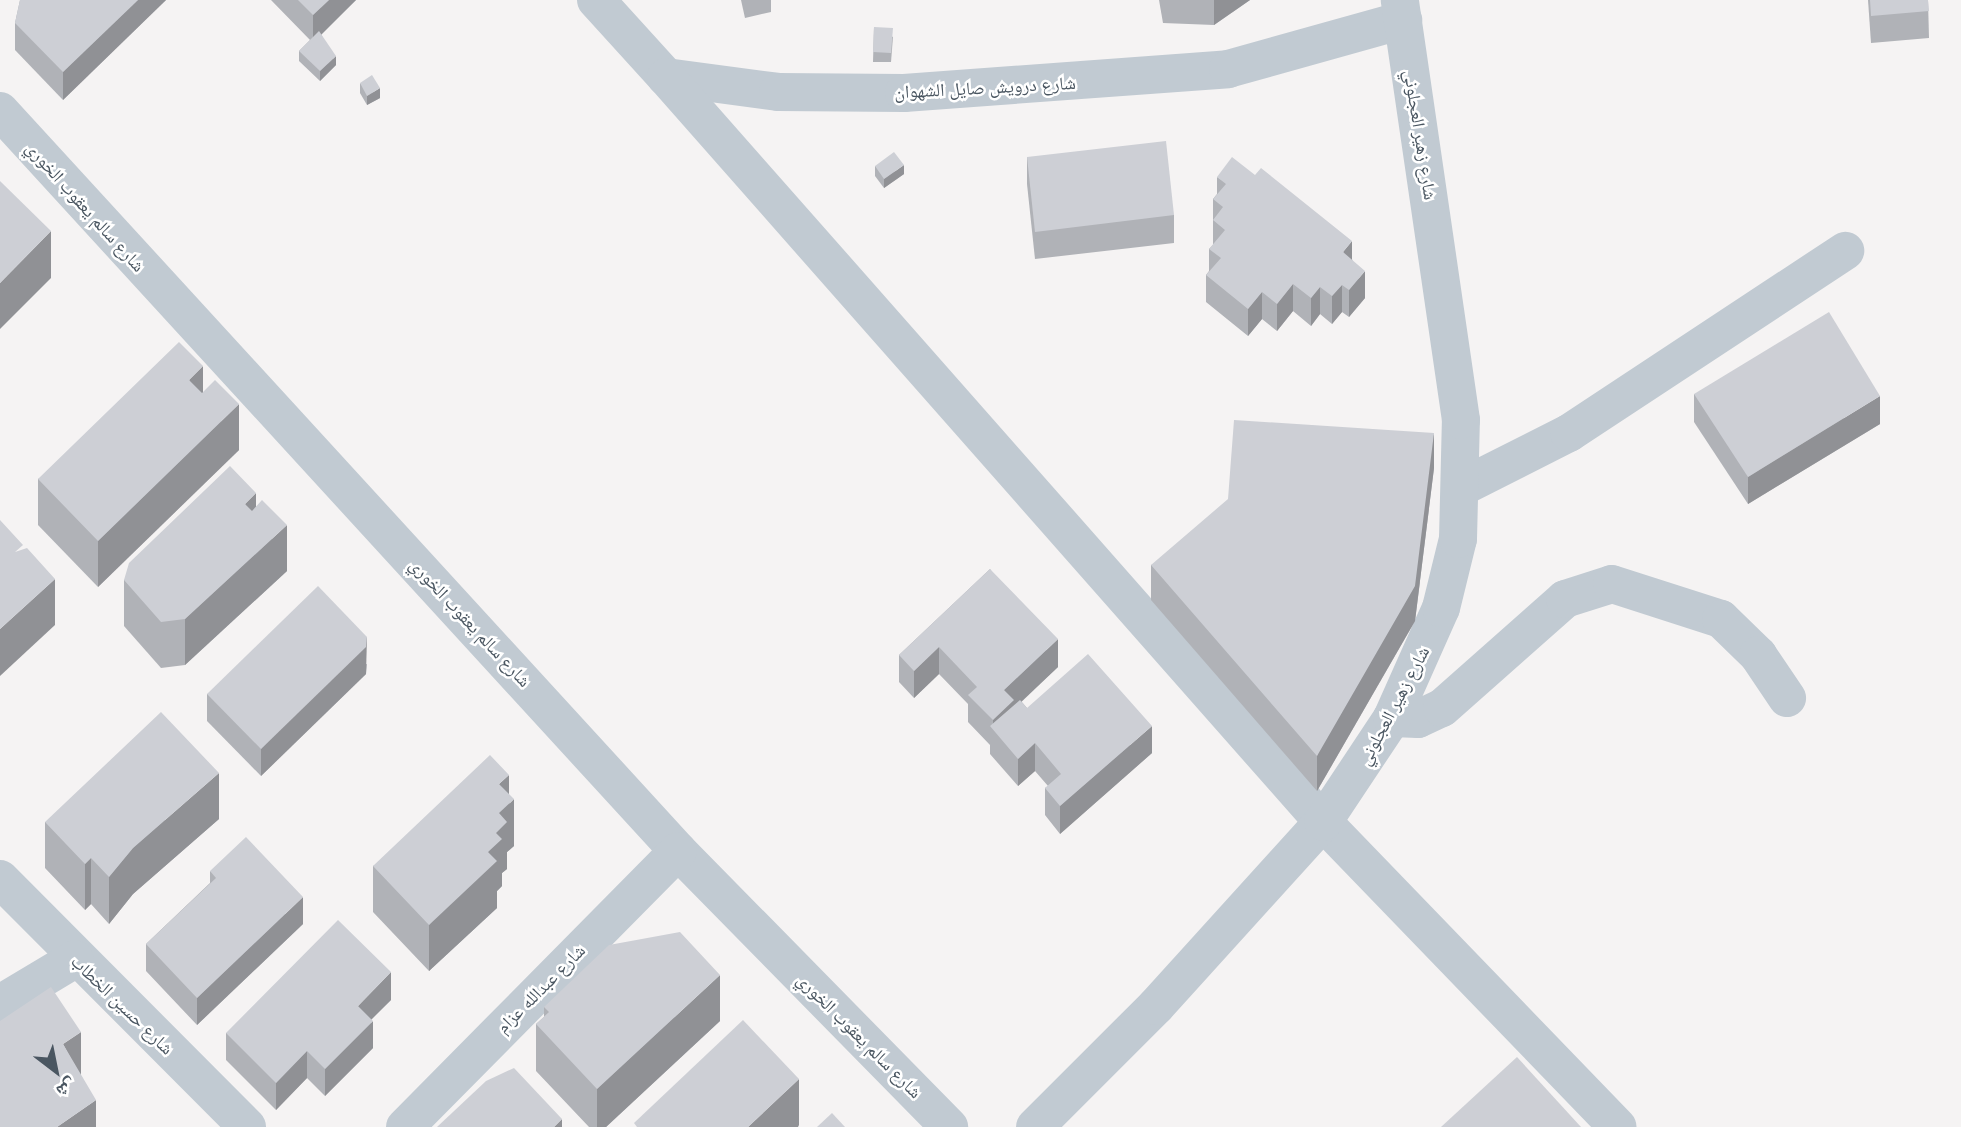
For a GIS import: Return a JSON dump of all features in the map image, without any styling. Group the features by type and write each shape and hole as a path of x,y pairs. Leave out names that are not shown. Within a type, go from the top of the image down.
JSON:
{"street":[{"path":"596,0 1323,822 1618,1127"},
{"name":"شارع درويش صايل الشهوان","path":"666,77 790,92 1104,82 1228,69 1401,10"},
{"name":"شارع زهير العجلوني","path":"1035,1127 1156,1006 1323,822 1392,718 1441,608 1462,486 1454,363 1401,10"},
{"name":"شارع سالم يعقوب الخوري","path":"0,111 678,851 949,1127"},
{"path":"1462,486 1569,433 1845,251"},
{"path":"1392,718 1418,719 1442,708 1565,599 1612,584 1721,619 1758,655 1787,698"},
{"name":"شارع عبدالله عزام","path":"405,1127 678,851"},
{"name":"شارع حسين الخطاب","path":"0,879 75,960 247,1127"},
{"path":"0,1004 75,960"}],"building":[{"path":"20,0 138,0 63,72 15,23"},
{"path":"298,0 329,0 313,15"},
{"path":"1870,0 1928,0 1929,11 1871,16"},
{"path":"874,27 893,28 891,53 873,52"},
{"path":"319,31 336,56 320,71 299,51"},
{"path":"372,75 380,88 367,96 360,83"},
{"path":"1166,141 1174,215 1035,232 1027,157"},
{"path":"894,152 904,165 884,179 875,166"},
{"path":"1232,157 1255,175 1261,168 1352,241 1343,252 1365,271 1349,290 1342,285 1332,296 1320,287 1311,298 1293,284 1277,304 1262,292 1248,309 1206,275 1221,258 1209,249 1225,230 1213,220 1223,207 1213,199 1226,184 1217,177"},
{"path":"0,181 51,231 0,283"},
{"path":"1829,312 1880,396 1748,477 1694,394"},
{"path":"179,342 203,366 189,380 202,393 215,380 239,404 98,541 38,479"},
{"path":"1234,420 1434,433 1415,586 1317,756 1151,565 1228,499"},
{"path":"230,466 256,493 245,504 252,511 262,500 287,525 185,619 161,622 124,580 129,563"},
{"path":"0,520 23,545 15,552 27,548 55,579 0,629"},
{"path":"990,569 1058,639 1004,690 1014,700 993,720 968,695 977,687 939,647 914,671 899,655"},
{"path":"318,586 367,637 366,647 261,749 207,694"},
{"path":"1088,654 1152,726 1060,806 1045,788 1061,774 1035,743 1018,759 990,726 1020,700 1027,708"},
{"path":"161,712 219,773 133,848 109,877 91,858 85,864 45,822"},
{"path":"490,755 509,775 499,784 514,799 499,813 507,822 496,833 502,839 488,852 497,861 429,925 373,866"},
{"path":"246,837 303,897 197,998 146,944 216,878 210,871"},
{"path":"338,920 391,972 358,1006 373,1021 325,1069 307,1051 276,1083 226,1033"},
{"path":"680,932 720,975 597,1089 536,1024 549,1012 544,1007 609,945"},
{"path":"51,987 81,1032 63,1044 96,1100 57,1127 0,1127 0,1021"},
{"path":"743,1020 799,1079 748,1127 637,1127 634,1123"},
{"path":"1517,1057 1581,1127 1441,1127"},
{"path":"514,1068 562,1119 554,1127 437,1127 486,1081"},
{"path":"832,1113 845,1127 817,1127"}]}
